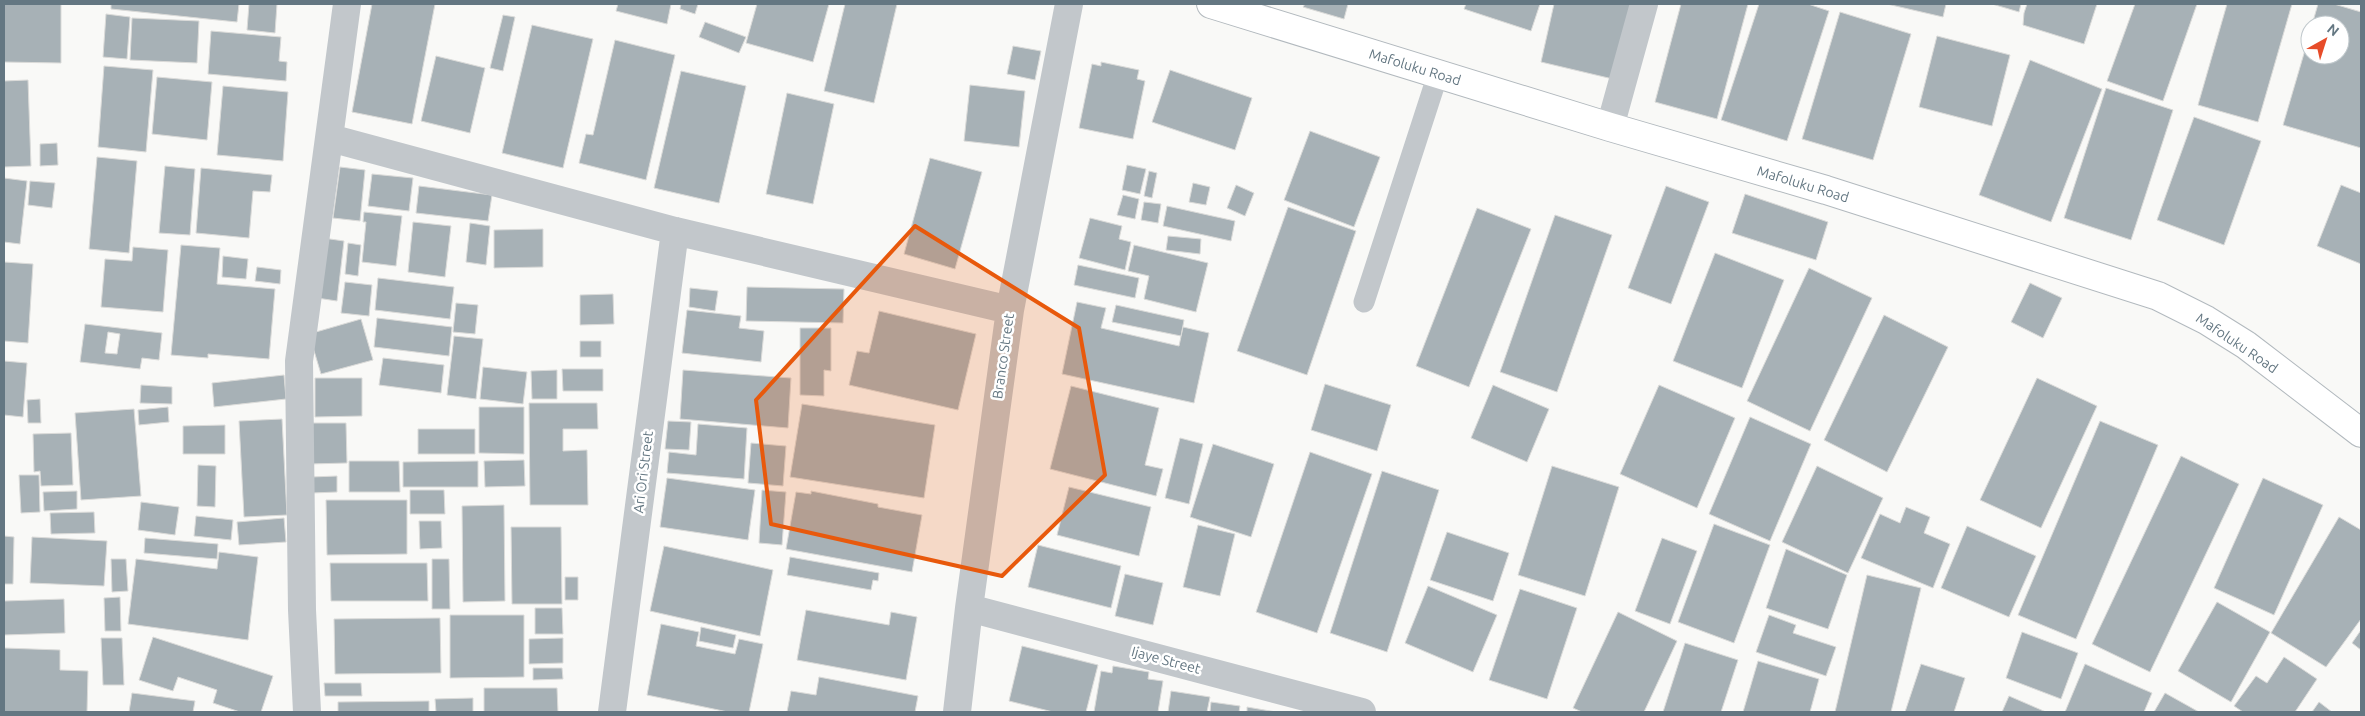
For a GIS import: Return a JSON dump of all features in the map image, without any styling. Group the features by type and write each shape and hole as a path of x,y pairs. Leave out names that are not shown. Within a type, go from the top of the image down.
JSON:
{"street":[{"path":"307,712 302,610 299,360 347,4"},
{"name":"Branco Street","path":"957,712 969,608 1010,310 1069,4"},
{"name":"Mafoluku Road","path":"1211,4 1610,127 1826,190 2158,296 2206,320 2246,345 2361,433"},
{"path":"1610,127 1644,4"},
{"path":"330,138 674,231 1010,310"},
{"name":"Ari Ori Street","path":"612,712 674,231"},
{"name":"Ijaye Street","path":"969,608 1362,712"}],"lane":[{"path":"1364,302 1438,74"}],"highlighted area":[{"path":"915,226 1079,328 1105,475 1002,576 771,524 756,400"}],"building":[{"path":"4,4 61,4 61,63 4,62"},
{"path":"111,4 239,4 237,22 111,9"},
{"path":"249,4 277,4 275,33 247,30"},
{"path":"372,4 435,4 412,124 352,112"},
{"path":"618,4 671,4 667,24 616,11"},
{"path":"681,4 698,4 695,14 680,9"},
{"path":"757,4 829,4 813,62 746,43"},
{"path":"845,4 897,4 874,103 824,91"},
{"path":"1305,4 1348,4 1344,19 1303,7"},
{"path":"1466,4 1540,4 1531,31 1464,9"},
{"path":"1554,4 1634,4 1617,80 1541,62"},
{"path":"1681,4 1748,4 1717,119 1655,102"},
{"path":"1759,4 1808,4 1829,11 1787,141 1721,120"},
{"path":"1887,4 1946,4 1943,17"},
{"path":"1992,4 2021,4 2019,12"},
{"path":"2027,4 2097,4 2084,44 2023,25"},
{"path":"2135,4 2197,4 2163,101 2107,81"},
{"path":"2227,4 2292,4 2258,122 2198,105"},
{"path":"2318,4 2334,4 2361,12 2361,148 2283,125 2301,65 2350,65 2350,15 2315,15"},
{"path":"1840,12 1911,34 1873,160 1802,139"},
{"path":"106,14 130,17 127,59 103,57"},
{"path":"503,15 515,17 503,71 490,68"},
{"path":"132,18 199,21 197,63 130,60"},
{"path":"705,22 746,37 739,53 699,37"},
{"path":"532,25 593,39 563,168 502,153"},
{"path":"211,31 281,37 279,61 287,62 286,81 208,74"},
{"path":"1937,36 2010,55 1992,126 1919,107"},
{"path":"615,40 675,55 646,180 579,163 586,134 593,135"},
{"path":"1013,46 1041,51 1035,80 1007,74"},
{"path":"436,56 485,68 470,133 421,121"},
{"path":"2030,60 2102,89 2051,222 1979,195"},
{"path":"1101,62 1139,70 1137,79 1145,81 1133,139 1079,128 1092,64 1101,66"},
{"path":"104,66 153,70 146,152 98,147"},
{"path":"1170,70 1252,98 1235,150 1152,122"},
{"path":"681,71 746,86 719,203 654,188"},
{"path":"157,77 212,82 207,140 152,134"},
{"path":"28,80 31,166 4,167 4,81"},
{"path":"970,85 1025,91 1019,147 964,141"},
{"path":"223,86 288,92 283,161 217,155"},
{"path":"2106,88 2173,110 2131,240 2064,218"},
{"path":"787,93 834,104 813,204 766,194"},
{"path":"2194,117 2261,141 2224,245 2157,220"},
{"path":"1310,131 1380,157 1354,227 1284,200"},
{"path":"57,143 58,165 40,166 40,144"},
{"path":"97,157 137,161 129,253 89,249"},
{"path":"930,158 982,172 955,269 904,254"},
{"path":"1127,165 1146,169 1140,194 1122,190"},
{"path":"165,166 195,169 190,235 159,233"},
{"path":"340,167 365,170 360,221 333,218"},
{"path":"201,168 272,175 270,192 253,191 249,238 196,233"},
{"path":"1149,171 1157,173 1152,198 1144,196"},
{"path":"372,174 413,178 409,211 368,206"},
{"path":"4,178 27,181 20,244 4,242"},
{"path":"30,181 55,183 52,208 28,205"},
{"path":"1193,183 1210,187 1206,205 1189,202"},
{"path":"1236,185 1254,193 1245,216 1227,208"},
{"path":"2341,185 2361,193 2361,264 2317,246"},
{"path":"419,186 492,195 488,221 416,213"},
{"path":"1666,186 1709,202 1671,304 1628,288"},
{"path":"1745,194 1828,222 1816,260 1732,233"},
{"path":"1123,195 1139,199 1135,219 1117,215"},
{"path":"1144,202 1161,204 1158,223 1141,220"},
{"path":"1167,206 1235,221 1231,241 1163,226"},
{"path":"1288,207 1356,231 1307,375 1237,351"},
{"path":"1477,208 1531,229 1469,387 1416,366"},
{"path":"364,212 402,216 396,266 362,262 366,222 363,222"},
{"path":"1555,215 1612,235 1557,392 1500,372"},
{"path":"1090,218 1122,226 1119,239 1131,242 1125,270 1079,258"},
{"path":"413,222 451,226 445,277 408,272"},
{"path":"470,223 490,226 486,265 466,262"},
{"path":"543,229 543,267 494,268 494,230"},
{"path":"1168,236 1201,239 1200,254 1166,250"},
{"path":"323,238 344,241 337,301 317,298"},
{"path":"348,243 361,245 358,276 345,274"},
{"path":"181,245 220,248 217,284 275,289 269,359 208,354 208,358 171,355"},
{"path":"1134,245 1208,263 1196,312 1144,299 1149,276 1128,271"},
{"path":"133,247 168,250 163,312 101,307 105,259 132,261"},
{"path":"1715,253 1784,280 1742,388 1673,361"},
{"path":"223,256 248,259 246,279 222,277"},
{"path":"4,262 33,264 28,343 4,341"},
{"path":"1078,265 1139,278 1135,298 1074,285"},
{"path":"257,267 281,270 280,284 255,281"},
{"path":"1809,268 1872,298 1810,431 1747,401"},
{"path":"378,278 454,287 450,319 375,310"},
{"path":"345,282 372,285 369,316 341,313"},
{"path":"2030,283 2062,298 2043,338 2011,322"},
{"path":"747,287 844,289 843,323 746,321"},
{"path":"690,288 718,291 715,311 689,307"},
{"path":"613,294 614,324 580,325 580,295"},
{"path":"1077,302 1106,308 1101,328 1179,346 1183,327 1209,333 1194,403 1062,374"},
{"path":"456,303 478,305 475,334 453,332"},
{"path":"1116,305 1184,320 1181,336 1112,322"},
{"path":"687,310 741,316 739,328 764,331 761,362 682,353"},
{"path":"879,311 976,334 958,410 849,385 857,351 869,353"},
{"path":"1884,315 1948,347 1887,472 1824,440"},
{"path":"377,318 452,327 449,356 374,347"},
{"path":"361,319 373,360 321,374 309,334"},
{"path":"85,324 162,333 159,360 142,358 140,369 80,362","holes":["108,332 120,334 117,354 105,353"]},
{"path":"800,328 831,328 831,371 824,370 824,396 800,395"},
{"path":"454,336 483,339 476,399 447,395"},
{"path":"580,341 601,341 601,357 580,357"},
{"path":"383,358 444,365 441,393 379,385"},
{"path":"4,361 27,363 23,417 4,415"},
{"path":"483,367 527,372 523,404 480,399"},
{"path":"562,369 603,369 603,391 563,391"},
{"path":"557,370 557,399 532,399 531,371"},
{"path":"683,370 791,378 788,428 680,419"},
{"path":"284,375 286,399 214,407 212,383"},
{"path":"315,378 362,378 362,416 315,417"},
{"path":"2037,378 2097,406 2041,528 1980,500"},
{"path":"1325,384 1391,405 1377,451 1311,430"},
{"path":"141,385 172,387 172,404 140,403"},
{"path":"1493,385 1549,409 1527,462 1471,438"},
{"path":"1659,385 1735,418 1697,508 1620,474"},
{"path":"1071,386 1159,408 1145,465 1163,469 1156,496 1050,469"},
{"path":"40,399 41,423 28,423 27,400"},
{"path":"529,403 597,403 598,429 563,429 563,451 587,450 588,505 530,505"},
{"path":"802,404 935,425 924,498 790,477"},
{"path":"168,407 169,422 139,425 138,410"},
{"path":"479,407 524,407 524,454 479,453"},
{"path":"134,409 141,496 81,500 75,413"},
{"path":"1750,417 1811,444 1770,541 1709,514"},
{"path":"282,419 287,515 244,517 239,421"},
{"path":"668,421 691,422 689,450 665,449"},
{"path":"2100,421 2158,445 2076,639 2018,615"},
{"path":"309,423 346,423 347,463 309,464"},
{"path":"698,424 747,428 744,479 667,473 669,452 696,455"},
{"path":"225,425 225,454 183,454 183,426"},
{"path":"418,429 475,429 475,454 418,454"},
{"path":"71,433 73,485 41,486 40,471 34,472 33,434"},
{"path":"1180,438 1203,444 1189,504 1165,498"},
{"path":"751,443 786,446 783,486 748,483"},
{"path":"1213,444 1274,464 1251,537 1190,517"},
{"path":"1310,452 1372,474 1317,633 1256,612"},
{"path":"2181,456 2239,484 2150,672 2092,644"},
{"path":"524,460 525,486 485,487 484,461"},
{"path":"349,461 399,461 400,492 349,492"},
{"path":"478,461 478,487 403,487 403,462"},
{"path":"198,465 216,466 215,507 197,506"},
{"path":"1552,466 1619,487 1585,596 1518,575"},
{"path":"1817,466 1883,498 1848,573 1782,542"},
{"path":"1382,471 1439,490 1387,652 1330,633"},
{"path":"19,475 39,475 40,512 21,513"},
{"path":"337,476 337,492 312,493 311,477"},
{"path":"667,478 755,490 748,540 660,527"},
{"path":"2263,478 2323,505 2274,615 2214,588"},
{"path":"1069,487 1151,507 1139,556 1057,535"},
{"path":"410,490 444,490 445,514 410,514"},
{"path":"762,490 786,492 782,545 759,543"},
{"path":"77,491 77,509 44,511 43,492"},
{"path":"811,491 922,515 912,572 786,549 796,492 811,494"},
{"path":"326,500 407,500 407,554 327,555"},
{"path":"141,502 179,507 175,535 138,530"},
{"path":"504,505 505,601 463,602 462,506"},
{"path":"1906,507 1930,517 1924,533 1950,544 1933,588 1861,558 1880,514 1900,523"},
{"path":"94,512 95,533 51,534 50,513"},
{"path":"196,516 233,520 231,540 194,536"},
{"path":"2339,517 2361,530 2361,619 2326,667 2271,633"},
{"path":"284,518 286,542 239,545 237,522"},
{"path":"419,521 441,521 442,548 420,549"},
{"path":"1714,524 1770,545 1734,643 1678,622"},
{"path":"1198,525 1235,534 1220,596 1183,587"},
{"path":"1967,526 2036,556 2009,617 1941,588"},
{"path":"511,527 561,527 562,604 512,604"},
{"path":"1447,532 1509,553 1493,601 1430,580"},
{"path":"4,536 14,537 13,584 4,584"},
{"path":"32,537 107,541 104,586 30,583"},
{"path":"145,538 218,544 217,559 144,553"},
{"path":"1662,538 1697,551 1670,624 1635,611"},
{"path":"1038,545 1121,566 1111,608 1028,587"},
{"path":"664,546 773,570 760,636 650,611"},
{"path":"1786,549 1847,575 1828,629 1766,608"},
{"path":"219,552 258,557 248,640 128,624 136,559 217,569"},
{"path":"790,557 879,573 878,581 873,580 871,590 787,575"},
{"path":"111,559 126,559 128,591 112,592"},
{"path":"432,559 449,559 450,609 432,609"},
{"path":"330,563 427,563 428,601 331,601"},
{"path":"1125,574 1163,583 1153,625 1115,616"},
{"path":"1867,575 1921,588 1891,712 1835,712"},
{"path":"565,577 578,577 578,600 565,600"},
{"path":"1428,586 1497,615 1473,672 1405,643"},
{"path":"1520,589 1577,608 1547,699 1489,680"},
{"path":"120,597 121,631 105,631 104,598"},
{"path":"64,599 65,633 4,635 4,601"},
{"path":"2217,602 2270,632 2231,702 2178,671"},
{"path":"535,608 562,608 563,634 535,634"},
{"path":"806,610 889,625 891,612 917,617 906,680 797,660"},
{"path":"1618,612 1677,641 1644,712 1582,712 1573,708"},
{"path":"450,615 524,615 524,677 450,678"},
{"path":"1769,615 1796,625 1793,633 1836,647 1826,676 1756,652"},
{"path":"440,618 441,673 335,674 334,619"},
{"path":"661,624 699,632 696,646 735,654 739,639 763,644 749,712 728,712 647,695"},
{"path":"701,627 736,635 733,648 699,641"},
{"path":"2361,630 2361,650 2352,643"},
{"path":"2022,632 2078,653 2061,699 2006,678"},
{"path":"153,637 273,676 261,712 240,712 213,703 217,690 178,677 173,691 139,680"},
{"path":"101,638 122,638 124,685 103,685"},
{"path":"563,638 563,663 529,664 529,639"},
{"path":"1685,643 1738,660 1721,712 1663,712"},
{"path":"1022,646 1098,665 1086,712 1053,712 1009,701"},
{"path":"4,648 60,650 60,670 88,671 87,712 4,712"},
{"path":"2284,657 2317,679 2295,712 2243,712 2234,706 2256,676 2267,683"},
{"path":"1758,661 1819,679 1810,712 1743,712"},
{"path":"1921,664 1965,678 1954,712 1905,712"},
{"path":"2085,664 2152,693 2144,712 2065,712"},
{"path":"1113,666 1149,672 1148,679 1163,681 1158,712 1094,712 1101,671 1112,673"},
{"path":"533,668 562,668 563,679 533,680"},
{"path":"819,677 918,696 915,712 787,712 791,691 816,695"},
{"path":"324,683 361,683 362,696 325,696"},
{"path":"484,688 557,688 558,712 484,712"},
{"path":"1171,691 1210,697 1207,712 1168,712"},
{"path":"132,693 195,701 193,712 129,712"},
{"path":"2165,693 2199,712 2154,712"},
{"path":"2009,696 2046,712 2002,712"},
{"path":"473,698 473,712 436,712 435,699"},
{"path":"429,701 429,712 338,712 338,702"},
{"path":"1211,702 1240,706 1239,712 1210,712"},
{"path":"2319,702 2332,712 2312,712"},
{"path":"1247,707 1276,712 1247,712"}]}
